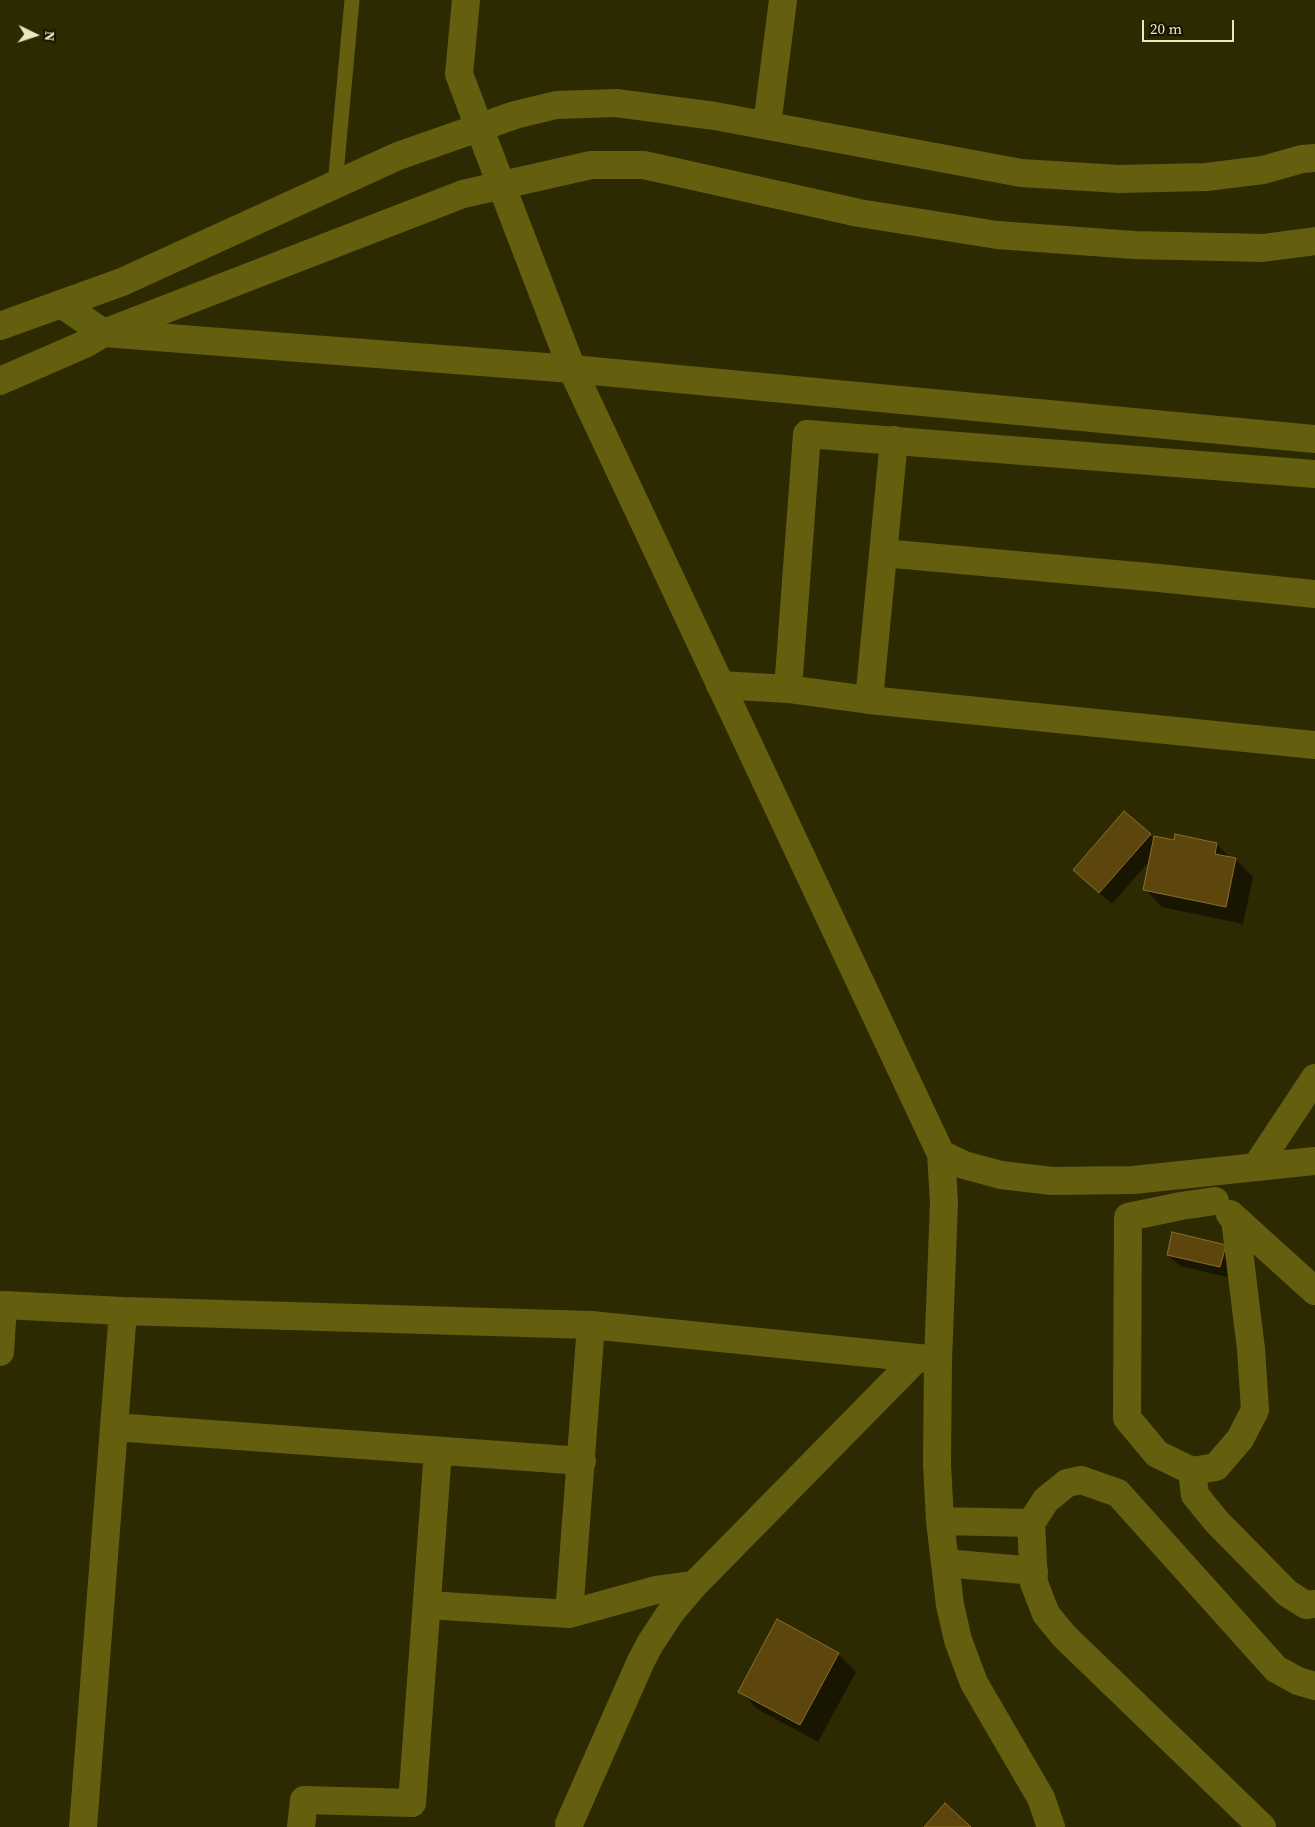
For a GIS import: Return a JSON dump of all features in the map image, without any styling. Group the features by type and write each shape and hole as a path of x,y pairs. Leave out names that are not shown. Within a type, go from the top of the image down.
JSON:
{"street":[{"path":"466,0 459,74 572,369 941,1154 944,1202 927,1360 937,1464 940,1521 950,1605 958,1640 971,1674 1041,1798 1051,1827"},
{"path":"766,125 783,0"},
{"path":"0,326 122,282 398,156 515,115 556,105 616,103 715,116 1021,173 1119,180 1206,177 1263,170 1315,158"},
{"path":"0,381 85,344 104,332 464,194 591,165 644,165 859,213 997,235 1134,245 1263,248 1315,240"},
{"path":"60,304 104,332 572,369 1315,439"},
{"path":"788,689 807,434 1315,474"},
{"path":"868,700 894,440"},
{"path":"883,553 1315,594"},
{"path":"720,685 788,689 868,700 1315,745"},
{"path":"1256,1167 1315,1078"},
{"path":"941,1154 964,1165 1001,1175 1052,1181 1133,1180 1315,1161"},
{"path":"1186,1175 1315,1292"},
{"path":"1215,1201 1128,1217 1127,1418 1157,1454 1192,1471 1216,1467 1240,1439 1255,1410 1251,1350 1235,1219"},
{"path":"0,1352 4,1304 123,1311 592,1325 927,1360"},
{"path":"82,1827 123,1311"},
{"path":"569,1614 592,1325"},
{"path":"569,1824 650,1644 671,1612 694,1585 927,1360"},
{"path":"114,1427 582,1461"},
{"path":"301,1827 304,1800 412,1803 438,1451"},
{"path":"1192,1471 1195,1495 1217,1522 1287,1593 1306,1605 1315,1604"},
{"path":"1262,1827 1064,1636 1046,1614 1034,1583 1032,1524 1046,1500 1067,1483 1081,1480 1118,1493 1276,1669 1298,1682 1315,1686"},
{"path":"940,1521 1032,1524"},
{"path":"945,1562 1034,1571"},
{"path":"428,1605 569,1614 656,1590 694,1585"}],"lane":[{"path":"335,185 352,0"}],"building":[{"path":"1124,811 1151,834 1099,893 1073,870"},
{"path":"1175,834 1217,843 1215,854 1236,858 1226,907 1143,890 1154,836 1174,840"},
{"path":"1172,1232 1226,1245 1220,1267 1167,1255"},
{"path":"777,1619 839,1653 800,1725 738,1692"},
{"path":"945,1803 971,1827 924,1827"}]}
